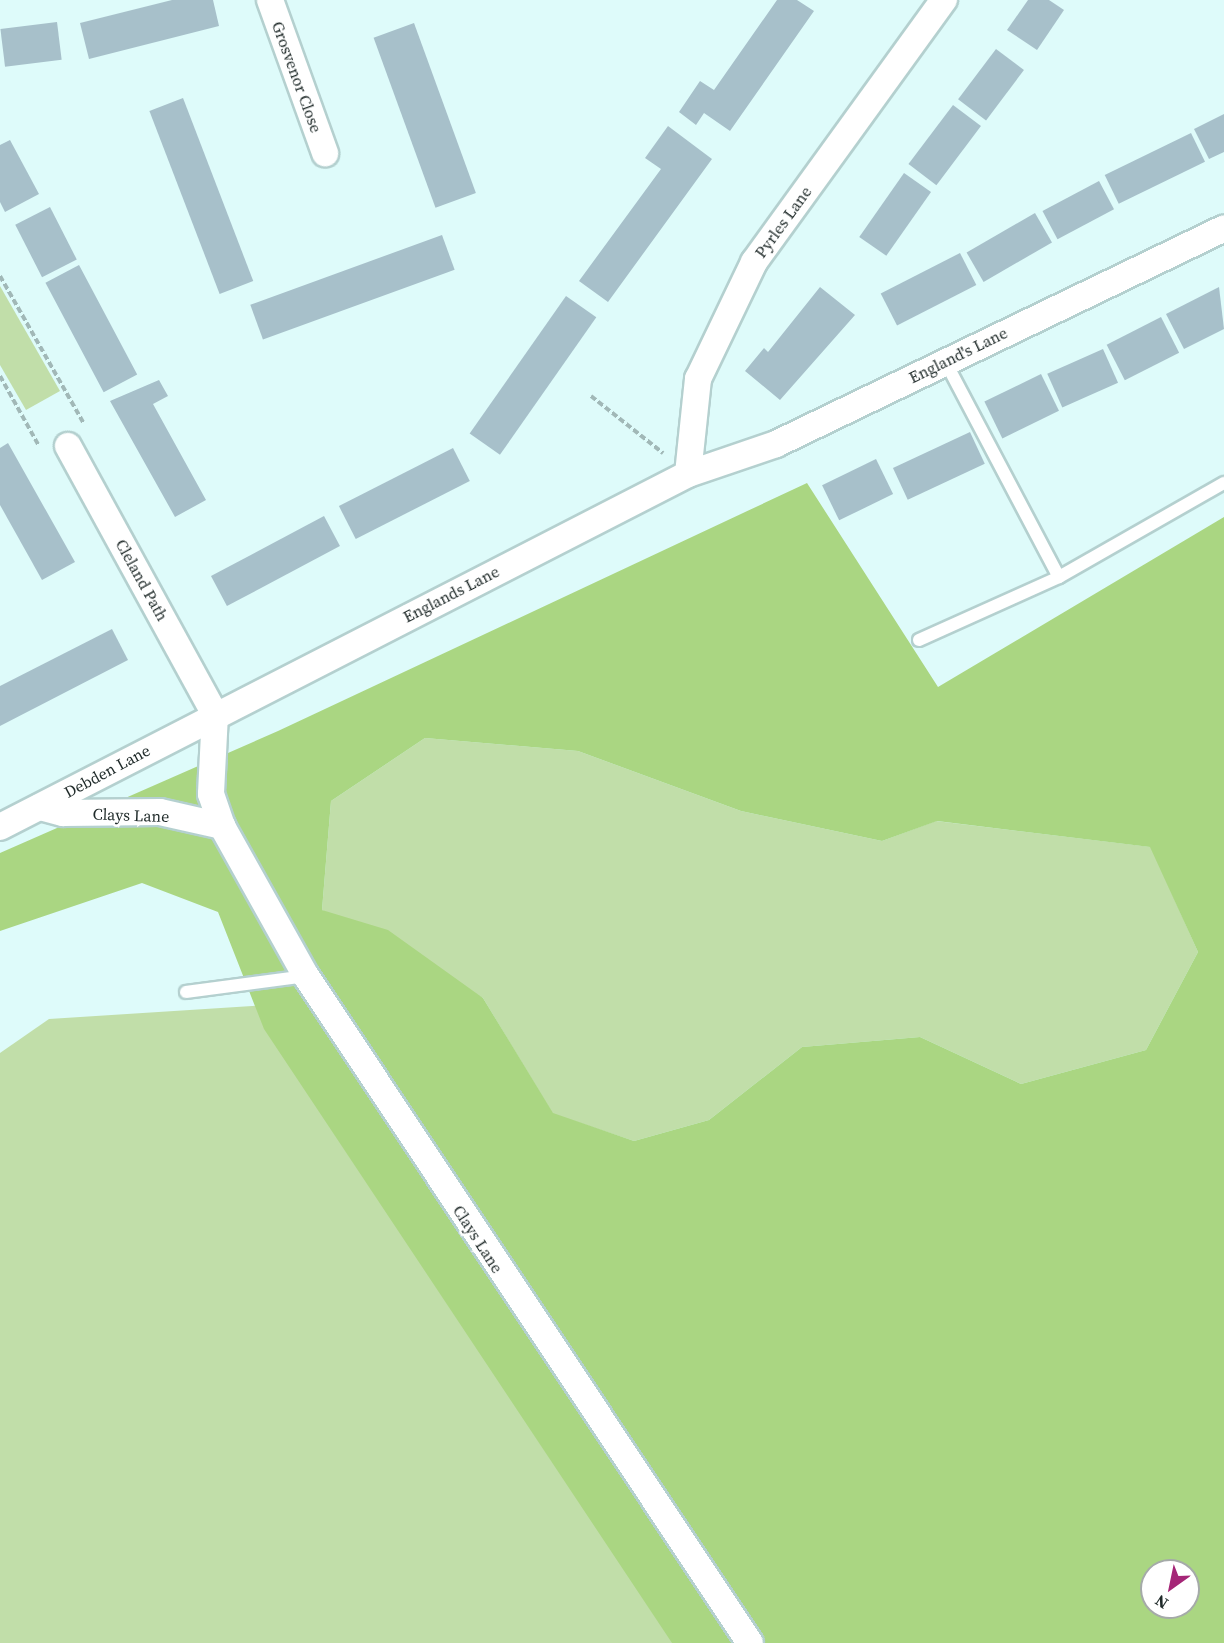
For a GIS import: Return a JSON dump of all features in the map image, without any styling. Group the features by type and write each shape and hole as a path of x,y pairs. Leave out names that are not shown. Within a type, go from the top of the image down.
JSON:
{"street":[{"name":"Grosvenor Close","path":"270,0 325,153"},
{"name":"Pyrles Lane","path":"688,474 698,379 754,262 944,0"},
{"name":"England's Lane","path":"688,474 776,444 1224,228"},
{"name":"Cleland Path","path":"68,446 215,714"},
{"name":"Englands Lane","path":"215,714 688,474"},
{"name":"Debden Lane","path":"0,828 215,714"},
{"name":"Clays Lane","path":"215,714 211,794 222,826 306,976 750,1643"},
{"name":"Clays Lane","path":"40,807 63,813 160,813 222,826"}],"lane":[{"path":"945,361 1059,577"},
{"path":"919,640 1059,577 1224,483"},
{"path":"186,992 306,976"}],"path":[{"path":"0,276 85,422 68,446 42,450 0,376"},
{"path":"591,396 688,474"}],"green space":[{"path":"0,286 60,391 26,410 0,365"},
{"path":"807,483 938,687 1224,517 1224,1643 672,1643 264,1029 218,912 142,883 0,931 0,853 278,731","holes":["425,738 578,751 741,811 882,841 937,821 1150,847 1198,952 1146,1050 1021,1084 920,1037 802,1047 709,1120 634,1141 553,1113 483,998 388,930 322,910 331,801"]},
{"path":"425,738 578,751 741,811 882,841 936,821 1151,847 1198,952 1146,1050 1021,1084 920,1037 802,1047 709,1120 634,1141 553,1114 483,998 322,910 331,801"},
{"path":"268,1005 691,1643 0,1643 0,1053 49,1019"}],"building":[{"path":"172,0 213,0 219,26 89,59 80,23"},
{"path":"777,0 797,0 814,11 730,131 704,113 696,125 679,112 700,81 714,90"},
{"path":"1028,0 1049,0 1064,10 1037,50 1007,30"},
{"path":"57,22 62,60 5,67 0,29"},
{"path":"414,23 476,193 435,208 374,38"},
{"path":"996,49 1024,70 986,120 958,99"},
{"path":"183,98 253,281 220,294 149,111"},
{"path":"953,105 981,126 936,185 908,164"},
{"path":"1224,114 1224,152 1209,159 1194,129"},
{"path":"668,126 712,159 608,302 579,281 661,169 645,158"},
{"path":"1191,133 1205,162 1119,204 1105,175"},
{"path":"10,140 39,194 5,212 0,202 0,145"},
{"path":"904,173 931,192 886,256 859,237"},
{"path":"1099,181 1114,209 1058,239 1042,211"},
{"path":"50,207 77,260 42,277 15,225"},
{"path":"1035,213 1052,242 984,282 967,253"},
{"path":"442,235 455,270 263,340 250,305"},
{"path":"960,253 976,285 897,325 881,293"},
{"path":"79,265 137,374 104,392 45,283"},
{"path":"820,287 855,315 780,400 745,371 764,348 768,352"},
{"path":"1219,287 1224,329 1184,349 1166,314"},
{"path":"566,296 596,317 500,455 470,434"},
{"path":"1161,317 1179,353 1125,380 1107,345"},
{"path":"1103,349 1118,383 1062,408 1047,374"},
{"path":"1041,374 1059,411 1002,438 984,402"},
{"path":"159,380 168,396 153,404 206,500 175,517 110,401"},
{"path":"970,432 985,464 908,500 893,468"},
{"path":"8,443 75,562 42,580 0,505 0,448"},
{"path":"453,448 470,481 356,539 339,506"},
{"path":"876,459 893,494 839,520 822,485"},
{"path":"324,516 340,546 227,606 211,576"},
{"path":"112,629 128,660 0,726 0,686"}]}
